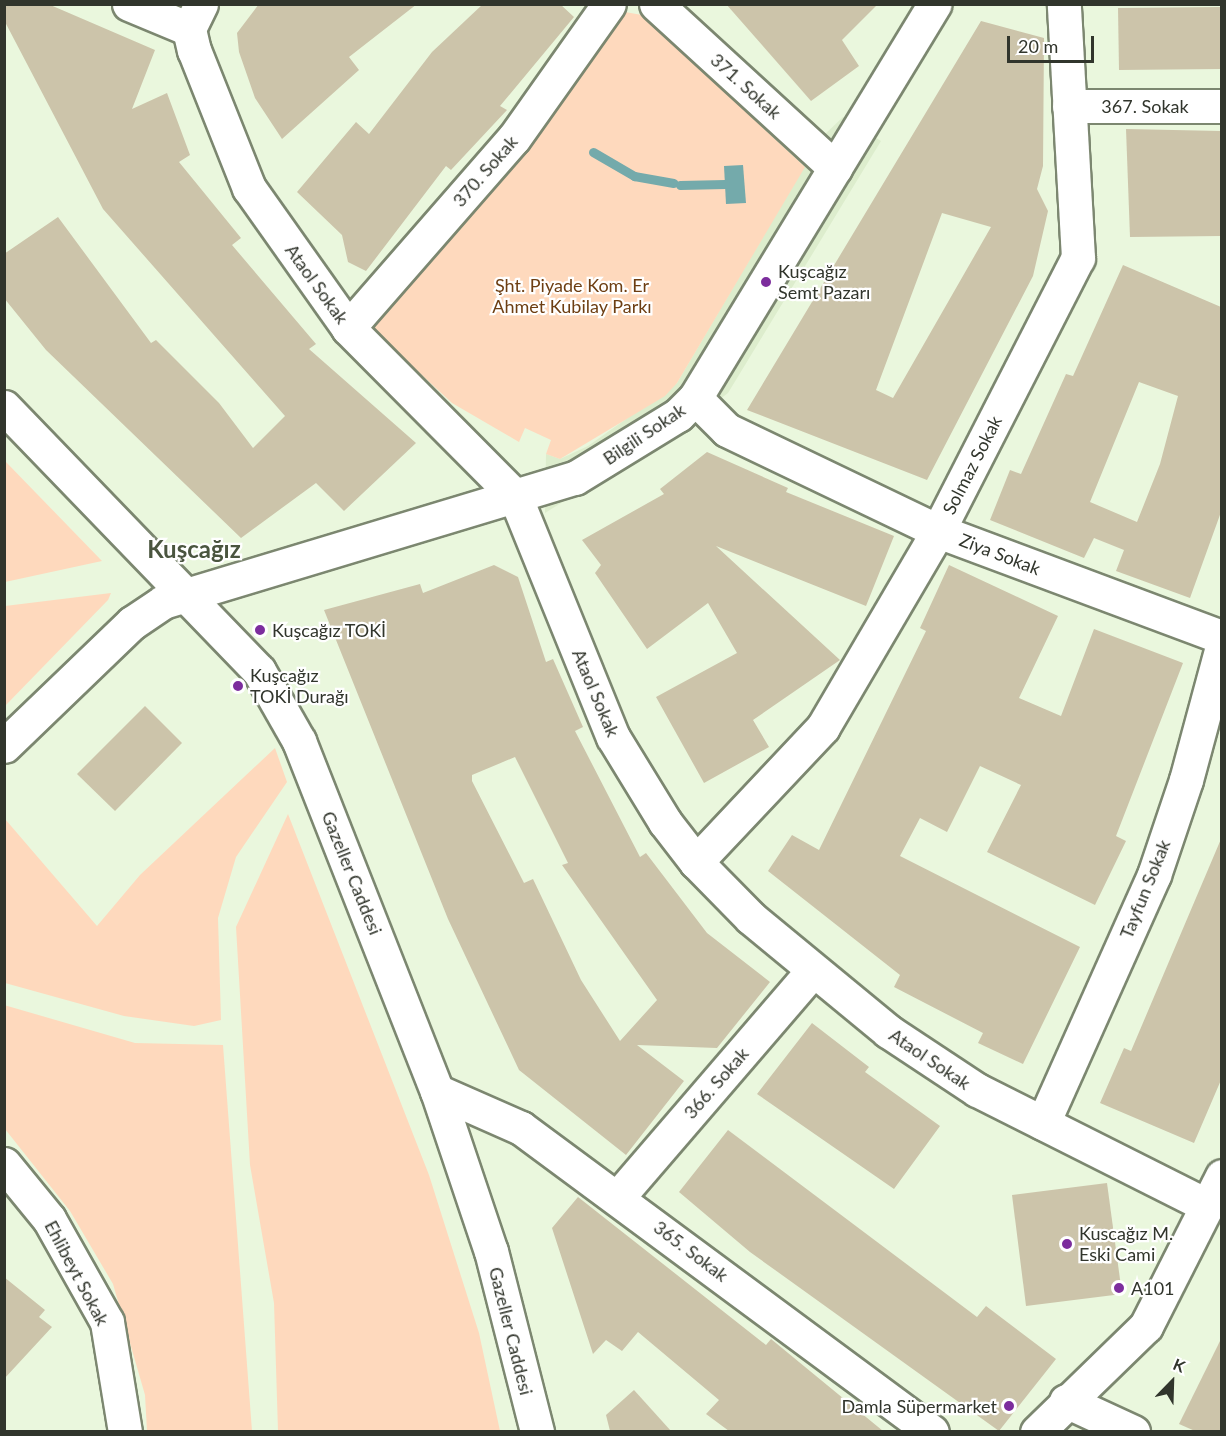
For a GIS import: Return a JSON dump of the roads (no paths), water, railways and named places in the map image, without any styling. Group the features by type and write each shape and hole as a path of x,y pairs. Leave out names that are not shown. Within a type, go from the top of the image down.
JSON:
{"street":[{"path":"129,4 195,17"},
{"name":"370. Sokak","path":"348,328 514,138 609,4"},
{"name":"371. Sokak","path":"656,4 835,168"},
{"name":"Bilgili Sokak","path":"4,746 132,623 164,602 575,478 678,415 695,398 935,4"},
{"name":"Solmaz Sokak","path":"696,862 823,727 938,531 1078,258 1064,4"},
{"name":"Ataol Sokak","path":"195,17 249,188 348,328 515,496 613,736 665,822 696,862 813,970 888,1031 977,1090 1208,1206"},
{"name":"367. Sokak","path":"1069,106 1221,106"},
{"name":"Ziya Sokak","path":"695,398 726,430 938,531 1221,638"},
{"name":"Gazeller Caddesi","path":"4,407 259,672 299,741 437,1091 491,1251 537,1431"},
{"name":"Tayfun Sokak","path":"1043,1123 1154,875 1186,780 1221,647"},
{"name":"366. Sokak","path":"618,1197 813,970"},
{"name":"365. Sokak","path":"437,1091 521,1128 618,1197 932,1431"},
{"name":"Ehlibeyt Sokak","path":"4,1164 50,1219 107,1322 125,1431"},
{"path":"1037,1431 1146,1326 1221,1176"},
{"path":"1066,1401 1133,1431"}],"water":[{"path":"743,165 746,203 726,204 724,166"}],"waterway":[{"path":"593,152 634,176 673,183"},
{"path":"680,185 725,184"}],"place":[{"name":"Kuşcağız Semt Pazarı","path":"766,282"},
{"name":"Kuşcağız TOKİ","path":"260,630"},
{"name":"Kuşcağız TOKİ Durağı","path":"238,686"},
{"name":"Kuscağız M. Eski Cami","path":"1067,1244"},
{"name":"A101","path":"1119,1288"},
{"name":"Damla Süpermarket","path":"1009,1406"}],"district":[{"name":"Kuşcağız","path":"194,549"}],"park label":[{"name":"Şht. Piyade Kom. Er Ahmet Kubilay Parkı","path":"572,296"}]}
